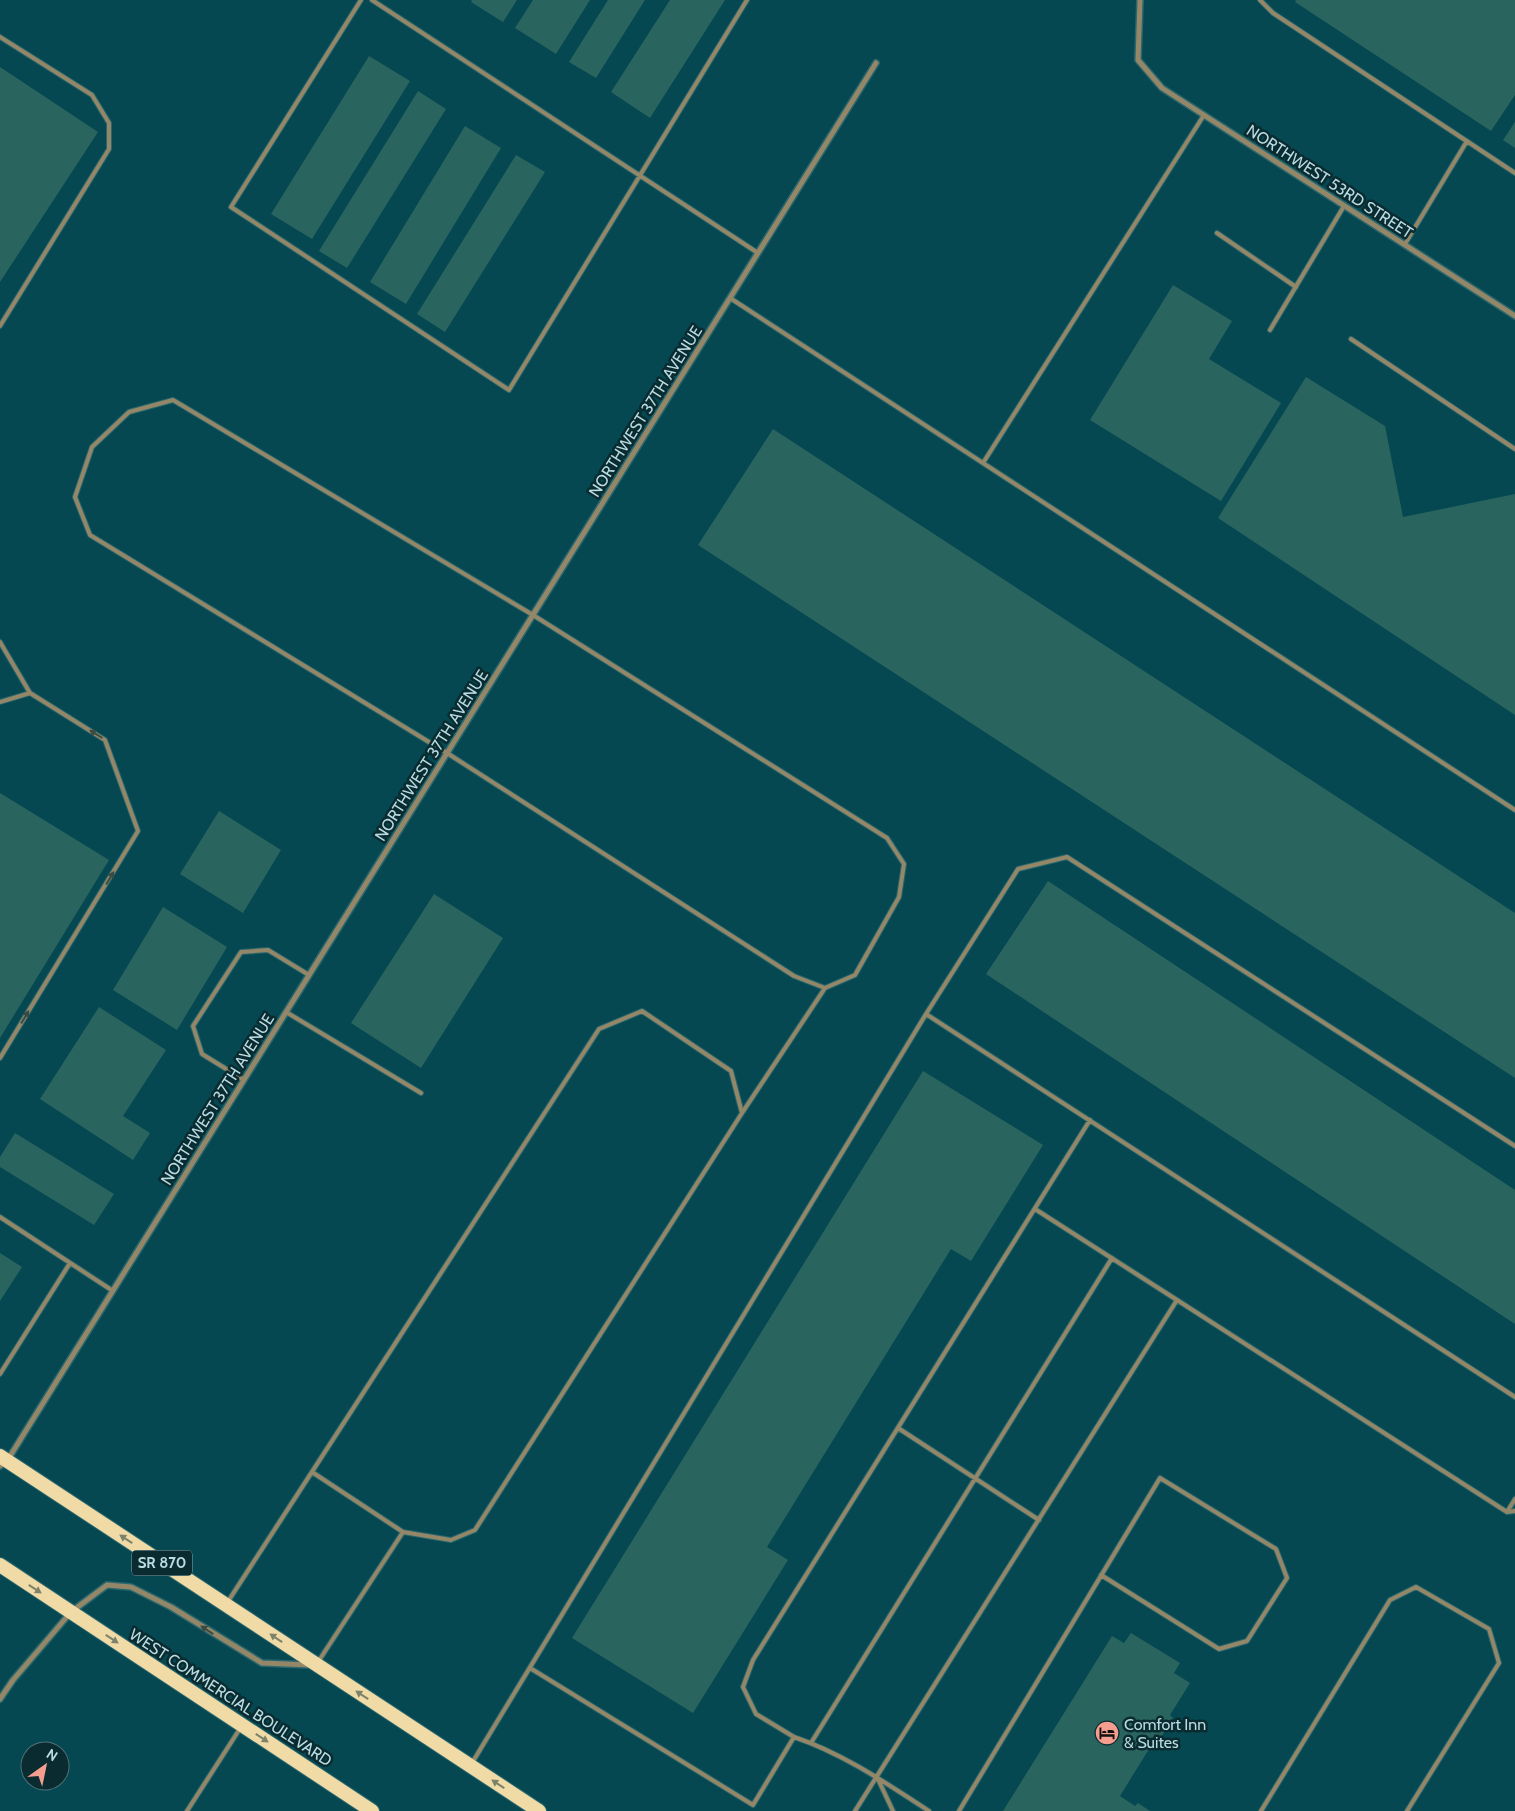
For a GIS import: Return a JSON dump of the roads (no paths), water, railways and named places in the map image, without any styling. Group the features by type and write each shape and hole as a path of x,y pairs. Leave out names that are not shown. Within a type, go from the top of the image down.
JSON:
{"highway":[{"name":"SR 870","path":"2,1461 226,1604 539,1811"},
{"name":"WEST COMMERCIAL BOULEVARD","path":"0,1565 372,1811"}],"street":[{"name":"NORTHWEST 53RD STREET","path":"1140,0 1138,60 1162,88 1515,316"},
{"name":"NORTHWEST 37TH AVENUE","path":"2,1461 113,1291 876,63"},
{"path":"0,1699 13,1680 71,1612 107,1586 131,1586 171,1607 262,1663 316,1665"}],"lane":[{"path":"361,0 231,208 509,390 747,0"},
{"path":"372,0 758,253"},
{"path":"1260,0 1273,13 1515,173"},
{"path":"0,37 92,95 109,123 109,149 0,326"},
{"path":"982,463 1204,115"},
{"path":"1405,244 1467,141"},
{"path":"1270,330 1344,206"},
{"path":"1218,233 1296,287"},
{"path":"730,298 1515,810"},
{"path":"1351,338 1515,449"},
{"path":"312,1472 403,1532 451,1540 475,1530 742,1113 825,988 855,975 899,897 904,864 887,838 533,615 173,400 129,412 92,446 75,496 90,534 447,753 794,976 825,988"},
{"path":"0,642 30,693 105,740 138,831 0,1058"},
{"path":"0,702 30,693"},
{"path":"470,1766 926,1014 1018,870 1067,858 1515,1146"},
{"path":"244,1080 202,1054 193,1026 241,952 268,950 309,975"},
{"path":"226,1604 599,1029 642,1011 731,1071 742,1113"},
{"path":"286,1012 421,1093"},
{"path":"926,1014 1515,1397"},
{"path":"928,1811 877,1777 812,1743 794,1738 756,1714 744,1687 753,1660 1090,1120"},
{"path":"1034,1209 1507,1512 1515,1511"},
{"path":"0,1217 113,1291"},
{"path":"812,1743 1112,1258"},
{"path":"0,1374 70,1263"},
{"path":"855,1811 1177,1300"},
{"path":"898,1428 976,1477 1039,1520"},
{"path":"959,1811 1101,1575 1160,1478 1276,1549 1287,1578 1247,1641 1219,1649 1101,1575"},
{"path":"1507,1512 1515,1499"},
{"path":"316,1665 403,1532"},
{"path":"1261,1811 1390,1600 1416,1587 1489,1629 1499,1663 1407,1811"},
{"path":"530,1668 753,1805 794,1738"},
{"path":"188,1811 242,1725"},
{"path":"877,1777 893,1811"}],"place":[{"name":"Comfort Inn & Suites","path":"1107,1733"}]}
